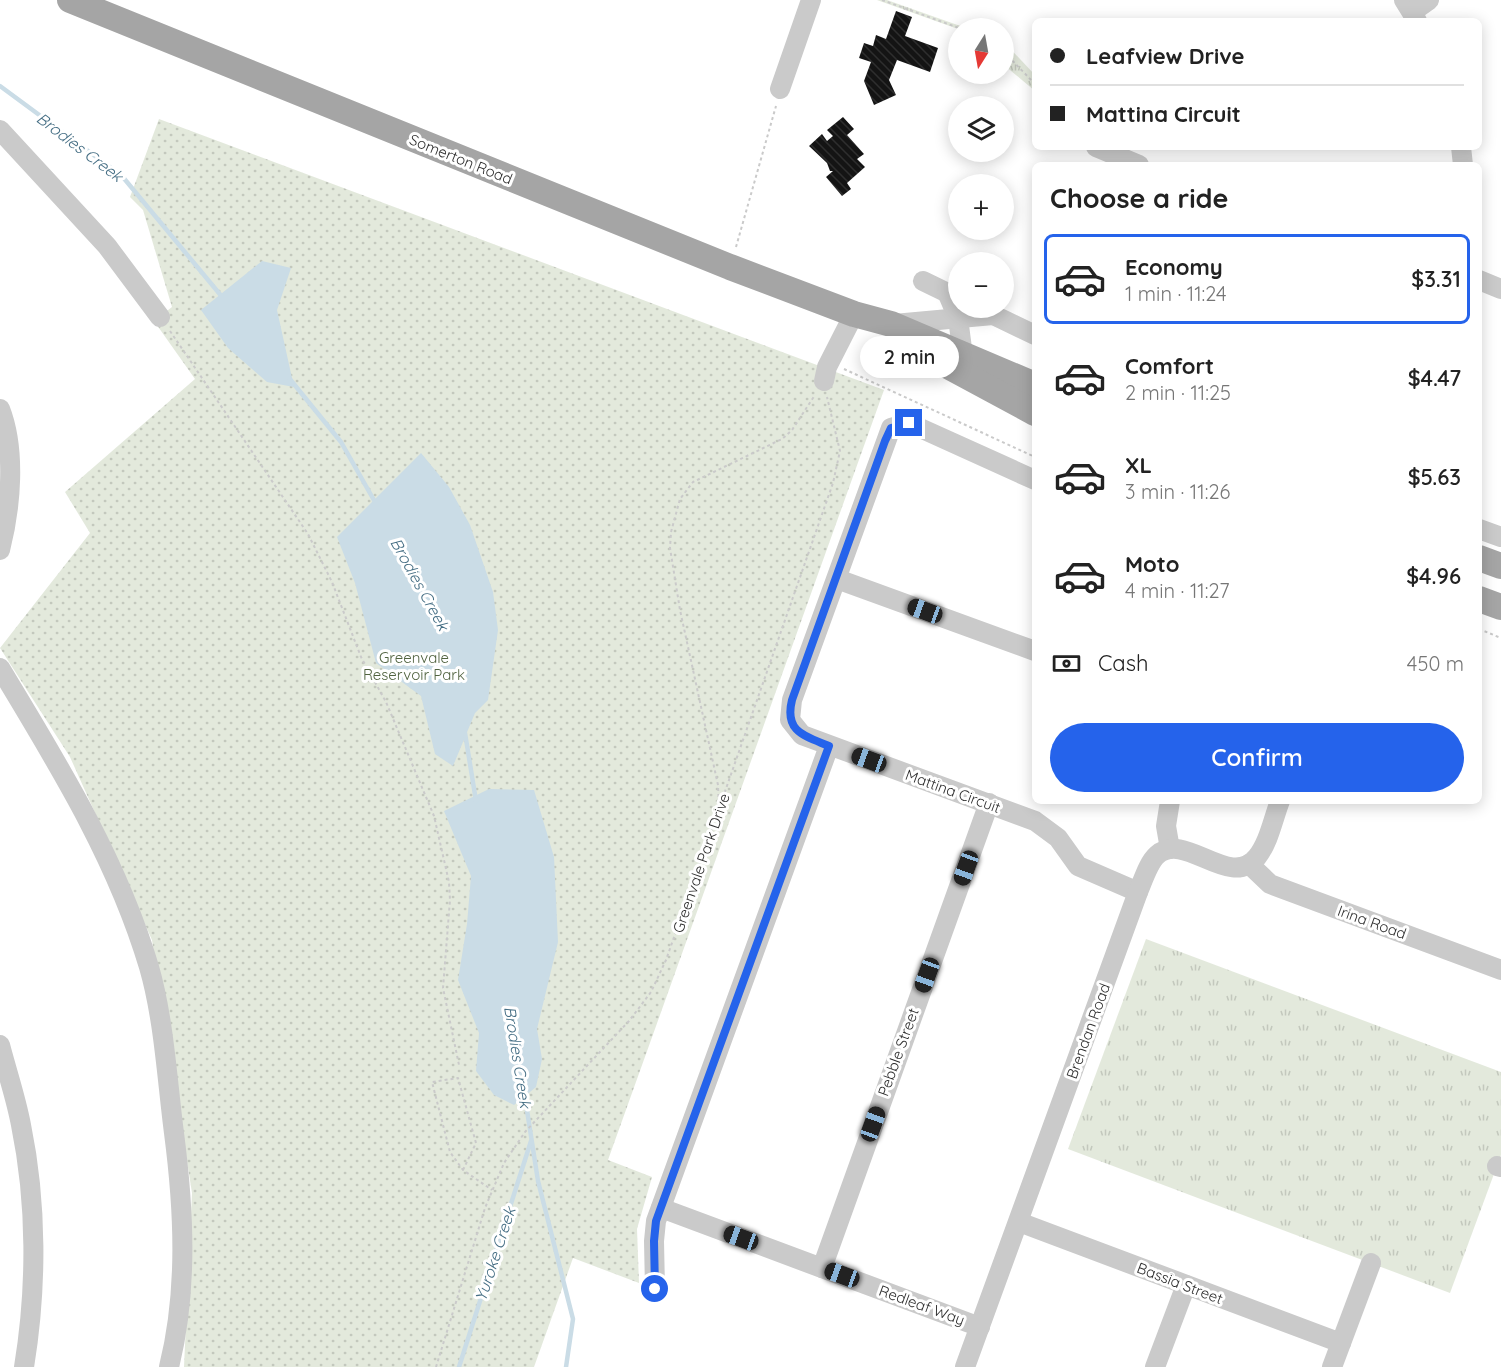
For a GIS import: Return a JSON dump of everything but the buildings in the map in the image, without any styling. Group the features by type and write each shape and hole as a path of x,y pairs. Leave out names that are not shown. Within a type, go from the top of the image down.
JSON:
{"main road":[{"name":"Somerton Road","path":"70,0 730,267 854,314 891,324 1032,384"},
{"name":"Somerton Road","path":"854,314 886,336 991,387 1032,411"},
{"path":"1482,559 1501,566"},
{"path":"1482,600 1501,608"}],"street":[{"path":"780,89 811,0"},
{"path":"1411,11 1429,0"},
{"path":"0,130 107,246 160,317"},
{"path":"1103,150 1132,162"},
{"path":"923,281 948,293"},
{"path":"1482,281 1501,289"},
{"path":"826,372 854,314"},
{"path":"958,318 963,356"},
{"name":"Somerton Road","path":"891,324 958,318"},
{"name":"Somerton Road","path":"1000,318 1032,334"},
{"name":"Somerton Road","path":"963,356 991,387"},
{"path":"0,409 8,437 9,463 0,550"},
{"name":"Mattina Circuit","path":"1032,479 909,423 891,428 789,713 793,727 802,735 989,803 1048,828 1078,866 1138,892"},
{"path":"1482,530 1501,537"},
{"path":"837,579 1032,650"},
{"path":"0,668 81,803 126,901 149,970 165,1056 183,1218 180,1305 169,1367"},
{"path":"655,1289 654,1241 661,1208 829,746"},
{"name":"Pebble Street","path":"822,1268 989,803"},
{"path":"1170,804 1166,826 1170,849 1184,850 1227,867 1237,868 1249,864 1263,846 1279,804"},
{"name":"Brendan Road","path":"965,1367 1138,892 1156,856 1170,849"},
{"name":"Irina Road","path":"1249,864 1270,884 1501,970"},
{"path":"0,1045 21,1124 31,1186 31,1303 24,1367"},
{"name":"Redleaf Way","path":"661,1208 980,1327"},
{"name":"Bassia Street","path":"1019,1222 1341,1343"},
{"path":"1332,1367 1371,1263"},
{"path":"1155,1367 1186,1285"}],"path":[{"path":"882,0 948,24"},
{"path":"1014,62 1032,81"},
{"path":"730,267 780,89"},
{"path":"160,317 308,534 332,582 361,657 386,702 434,816 450,900 443,988 459,1065"},
{"path":"719,812 718,785 673,573 670,540 675,509 693,482 782,439 799,421 826,372 1032,456"},
{"name":"Greenvale Park Drive","path":"436,1367 492,1190 504,1162 521,1136 629,1021 651,992 666,960 838,468 839,438 826,372"},
{"path":"1482,630 1501,638"},
{"path":"463,1170 476,1143 458,1078 432,1083 450,1152 463,1170 492,1190"}],"green space":[{"path":"877,0 887,0 948,22 948,25"},
{"path":"1014,53 1032,72 1032,88 1014,73"},
{"name":"Greenvale Reservoir Park","path":"159,119 884,390 608,1160 652,1177 637,1229 639,1283 573,1258 534,1367 184,1367 192,1193 152,940 70,757 0,648 90,533 65,492 195,379 154,321 172,307 143,210 130,197"},
{"path":"1146,939 1501,1072 1501,1155 1450,1293 1068,1149"}],"water":[{"path":"262,261 291,268 277,310 294,387 267,382 228,348 201,310"},
{"path":"421,453 449,487 470,525 493,592 498,630 488,700 475,713 453,766 435,754 421,696 376,663 355,583 337,537"},
{"path":"489,789 534,790 554,857 558,942 537,1029 542,1059 536,1087 514,1105 494,1095 476,1071 479,1033 458,980 467,924 471,876 444,811"}],"waterway":[{"name":"Brodies Creek","path":"0,86 122,176 223,298"},
{"name":"Brodies Creek","path":"289,378 341,442 375,502"},
{"name":"Brodies Creek","path":"465,733 476,801"},
{"name":"Brodies Creek","path":"524,1091 538,1181 573,1319 566,1367"},
{"name":"Yuroke Creek","path":"459,1367 531,1141"}],"route":[{"path":"655,1289 656,1221 829,746 802,735 793,727 789,713 792,700 885,441 891,428 909,423"}]}
